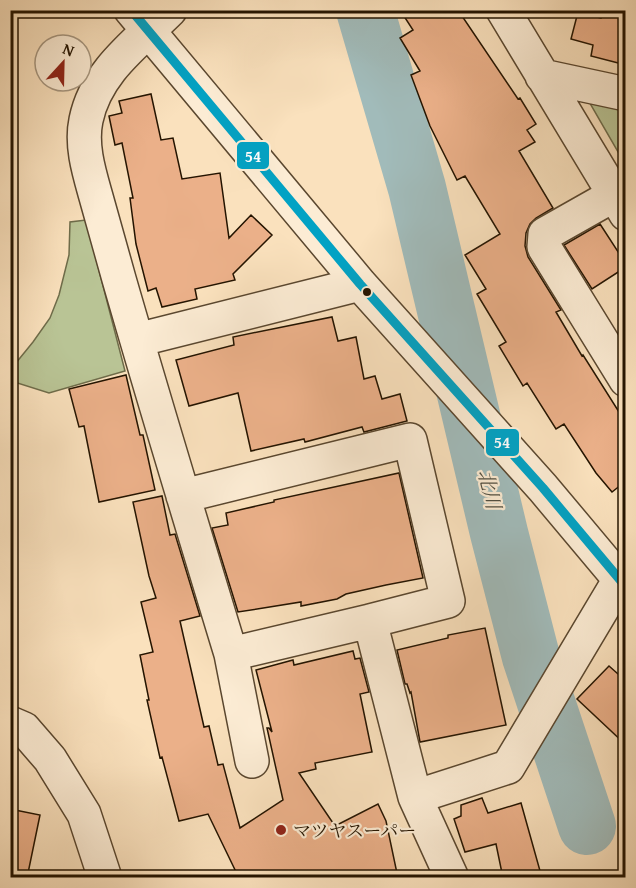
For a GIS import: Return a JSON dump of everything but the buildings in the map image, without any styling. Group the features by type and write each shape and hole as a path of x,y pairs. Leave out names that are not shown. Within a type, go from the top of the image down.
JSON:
{"street":[{"path":"503,10 620,205 545,234 544,247 626,380"},
{"path":"252,761 231,654 137,340 85,152 85,123 90,103 100,82 150,18 360,284 623,578 508,767 415,796"},
{"path":"542,76 626,94"},
{"path":"137,340 360,284"},
{"path":"183,496 410,440 448,601 231,654"},
{"path":"370,621 415,796 452,878"},
{"path":"10,723 24,729 50,759 84,814 105,878"}],"green space":[{"path":"588,100 625,109 625,164"},
{"path":"86,220 125,371 49,393 11,381 11,369 50,318 59,295 69,255 70,222"}],"waterway":[{"name":"北川","path":"365,10 417,188 499,533 531,657 587,826"}],"transit line":[{"name":"54","path":"131,10 360,284 543,488 626,587"}],"place":[{"name":"マツヤスーパー","path":"281,830"}]}
